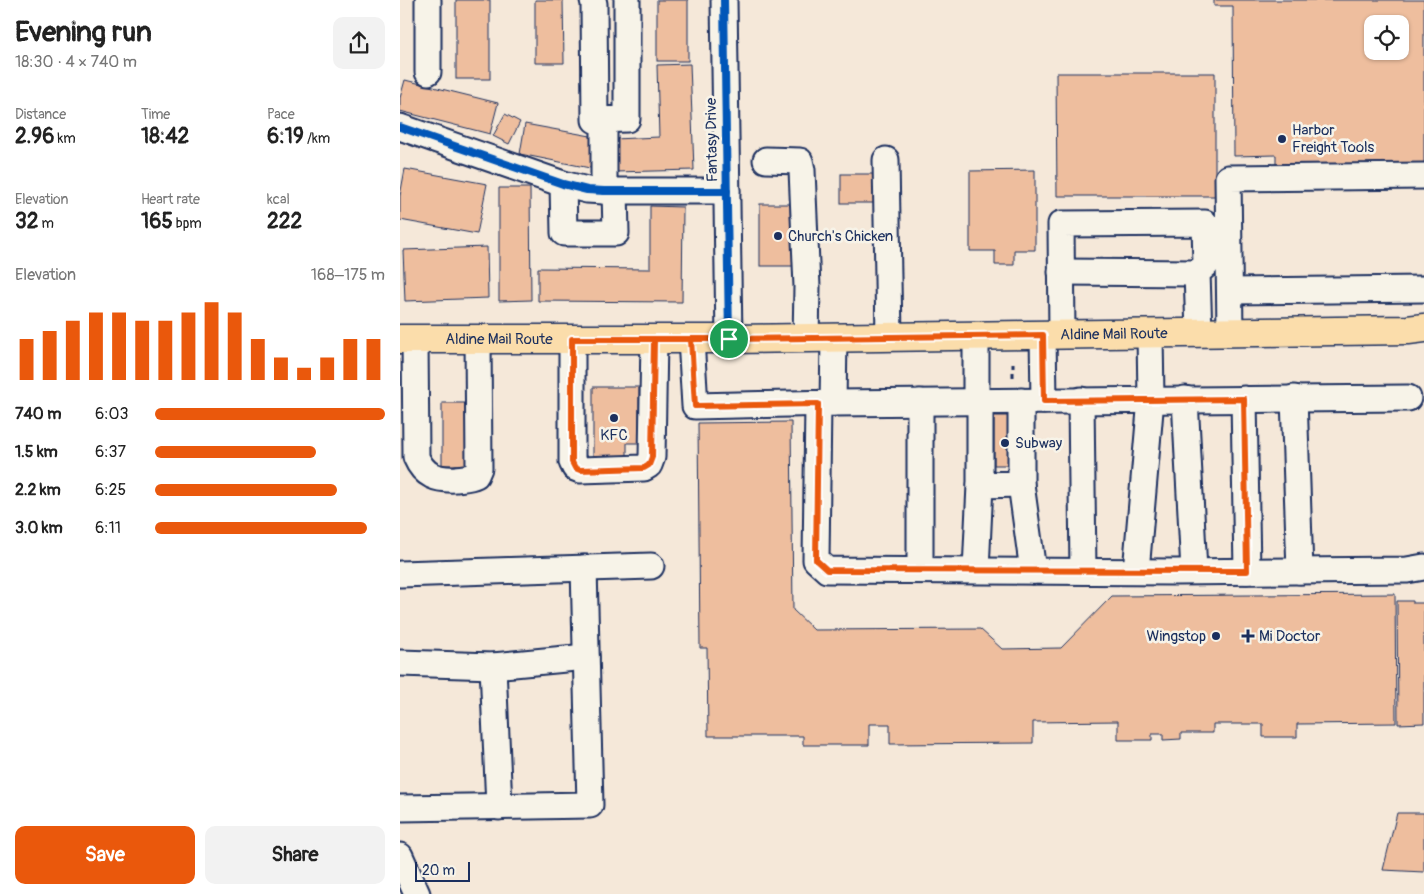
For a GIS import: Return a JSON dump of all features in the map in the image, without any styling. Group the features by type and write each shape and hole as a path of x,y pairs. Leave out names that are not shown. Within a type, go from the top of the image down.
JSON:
{"main road":[{"name":"Aldine Mail Route","path":"408,339 729,339 1150,334 1420,325"}],"street":[{"path":"428,0 428,72"},
{"name":"Fantasy Drive","path":"724,0 729,339"},
{"path":"593,2 627,2 627,119 595,120 593,2"},
{"path":"563,184 564,233 616,233 609,191 604,120"},
{"path":"400,127 563,184 587,190 727,191"},
{"path":"766,160 800,161 807,287 806,338"},
{"path":"886,160 888,337"},
{"path":"1230,332 1228,178 1424,176"},
{"path":"1033,571 1021,484 1026,394 1052,335 1061,272 1061,224 1205,223 1206,265 1197,273 1061,272"},
{"path":"1197,273 1199,333"},
{"path":"1230,291 1424,289"},
{"path":"1136,571 1151,399 1150,334"},
{"path":"976,336 980,485 976,570"},
{"path":"834,338 825,404 816,560 827,570 1300,571 1407,570 1424,567"},
{"path":"408,339 416,457 426,472 442,480 470,478 476,475 479,468 478,339"},
{"path":"572,339 572,462 575,468 580,470 644,468 649,465 652,457 654,339"},
{"path":"691,339 695,406 978,401 1026,394 1082,400 1408,398"},
{"path":"1294,398 1300,571"},
{"path":"1185,399 1194,571"},
{"path":"1244,399 1247,571"},
{"path":"1082,400 1083,571"},
{"path":"920,402 920,570"},
{"path":"980,485 1021,484"},
{"path":"400,574 651,566"},
{"path":"400,808 499,808 590,805 584,568"},
{"path":"400,663 493,666 586,657"},
{"path":"493,666 499,808"},
{"path":"400,856 417,894"}],"path":[{"path":"1013,363 1026,394"}],"building":[{"path":"456,0 490,0 490,79 456,79"},
{"path":"535,0 563,0 564,63 535,63"},
{"path":"657,0 688,0 688,61 657,61"},
{"path":"1214,0 1424,0 1424,165 1276,165 1276,155 1234,156 1233,6 1214,6"},
{"path":"690,64 694,170 614,172 614,139 659,137 657,65"},
{"path":"1056,73 1215,73 1215,196 1057,196"},
{"path":"405,80 498,103 490,134 400,111 400,98"},
{"path":"505,114 520,122 509,144 493,136"},
{"path":"525,124 596,137 590,168 520,154"},
{"path":"405,169 487,184 477,234 400,220 400,196"},
{"path":"1035,170 1035,250 1014,250 1014,265 995,265 995,251 970,251 970,171"},
{"path":"841,174 880,174 880,203 841,203"},
{"path":"499,188 530,188 531,300 499,301"},
{"path":"760,204 795,204 795,266 760,266"},
{"path":"650,206 683,207 682,302 538,301 538,268 650,269"},
{"path":"487,247 488,298 405,301 403,250"},
{"path":"593,387 639,387 639,443 627,443 627,458 593,458"},
{"path":"442,403 469,403 469,465 442,465"},
{"path":"994,416 1015,416 1015,465 994,465"},
{"path":"791,422 793,610 814,630 980,629 1002,649 1061,648 1112,596 1395,594 1396,723 1297,724 1297,737 1263,737 1263,724 1213,724 1213,733 1181,733 1181,739 1163,740 1163,734 1152,734 1152,740 1118,740 1118,721 1033,722 1033,743 890,744 890,724 869,724 869,745 803,745 803,736 708,736 707,648 700,648 698,423"},
{"path":"1397,601 1424,603 1424,723 1398,724"},
{"path":"1397,813 1424,813 1424,872 1383,870"}],"cycle path":[{"path":"724,0 729,339"},
{"path":"400,127 563,184 587,190 727,191"}],"place":[{"name":"Harbor Freight Tools","path":"1282,139"},
{"name":"Church's Chicken","path":"778,236"},
{"name":"KFC","path":"614,418"},
{"name":"Subway","path":"1005,443"},
{"name":"Wingstop","path":"1216,636"},
{"name":"Mi Doctor","path":"1248,636"}],"route":[{"path":"729,339 572,339 572,462 575,468 580,470 644,468 649,465 652,457 654,339 691,339 695,406 818,404 816,560 827,570 1247,571 1244,399 1044,401 1043,335 729,339"}]}
